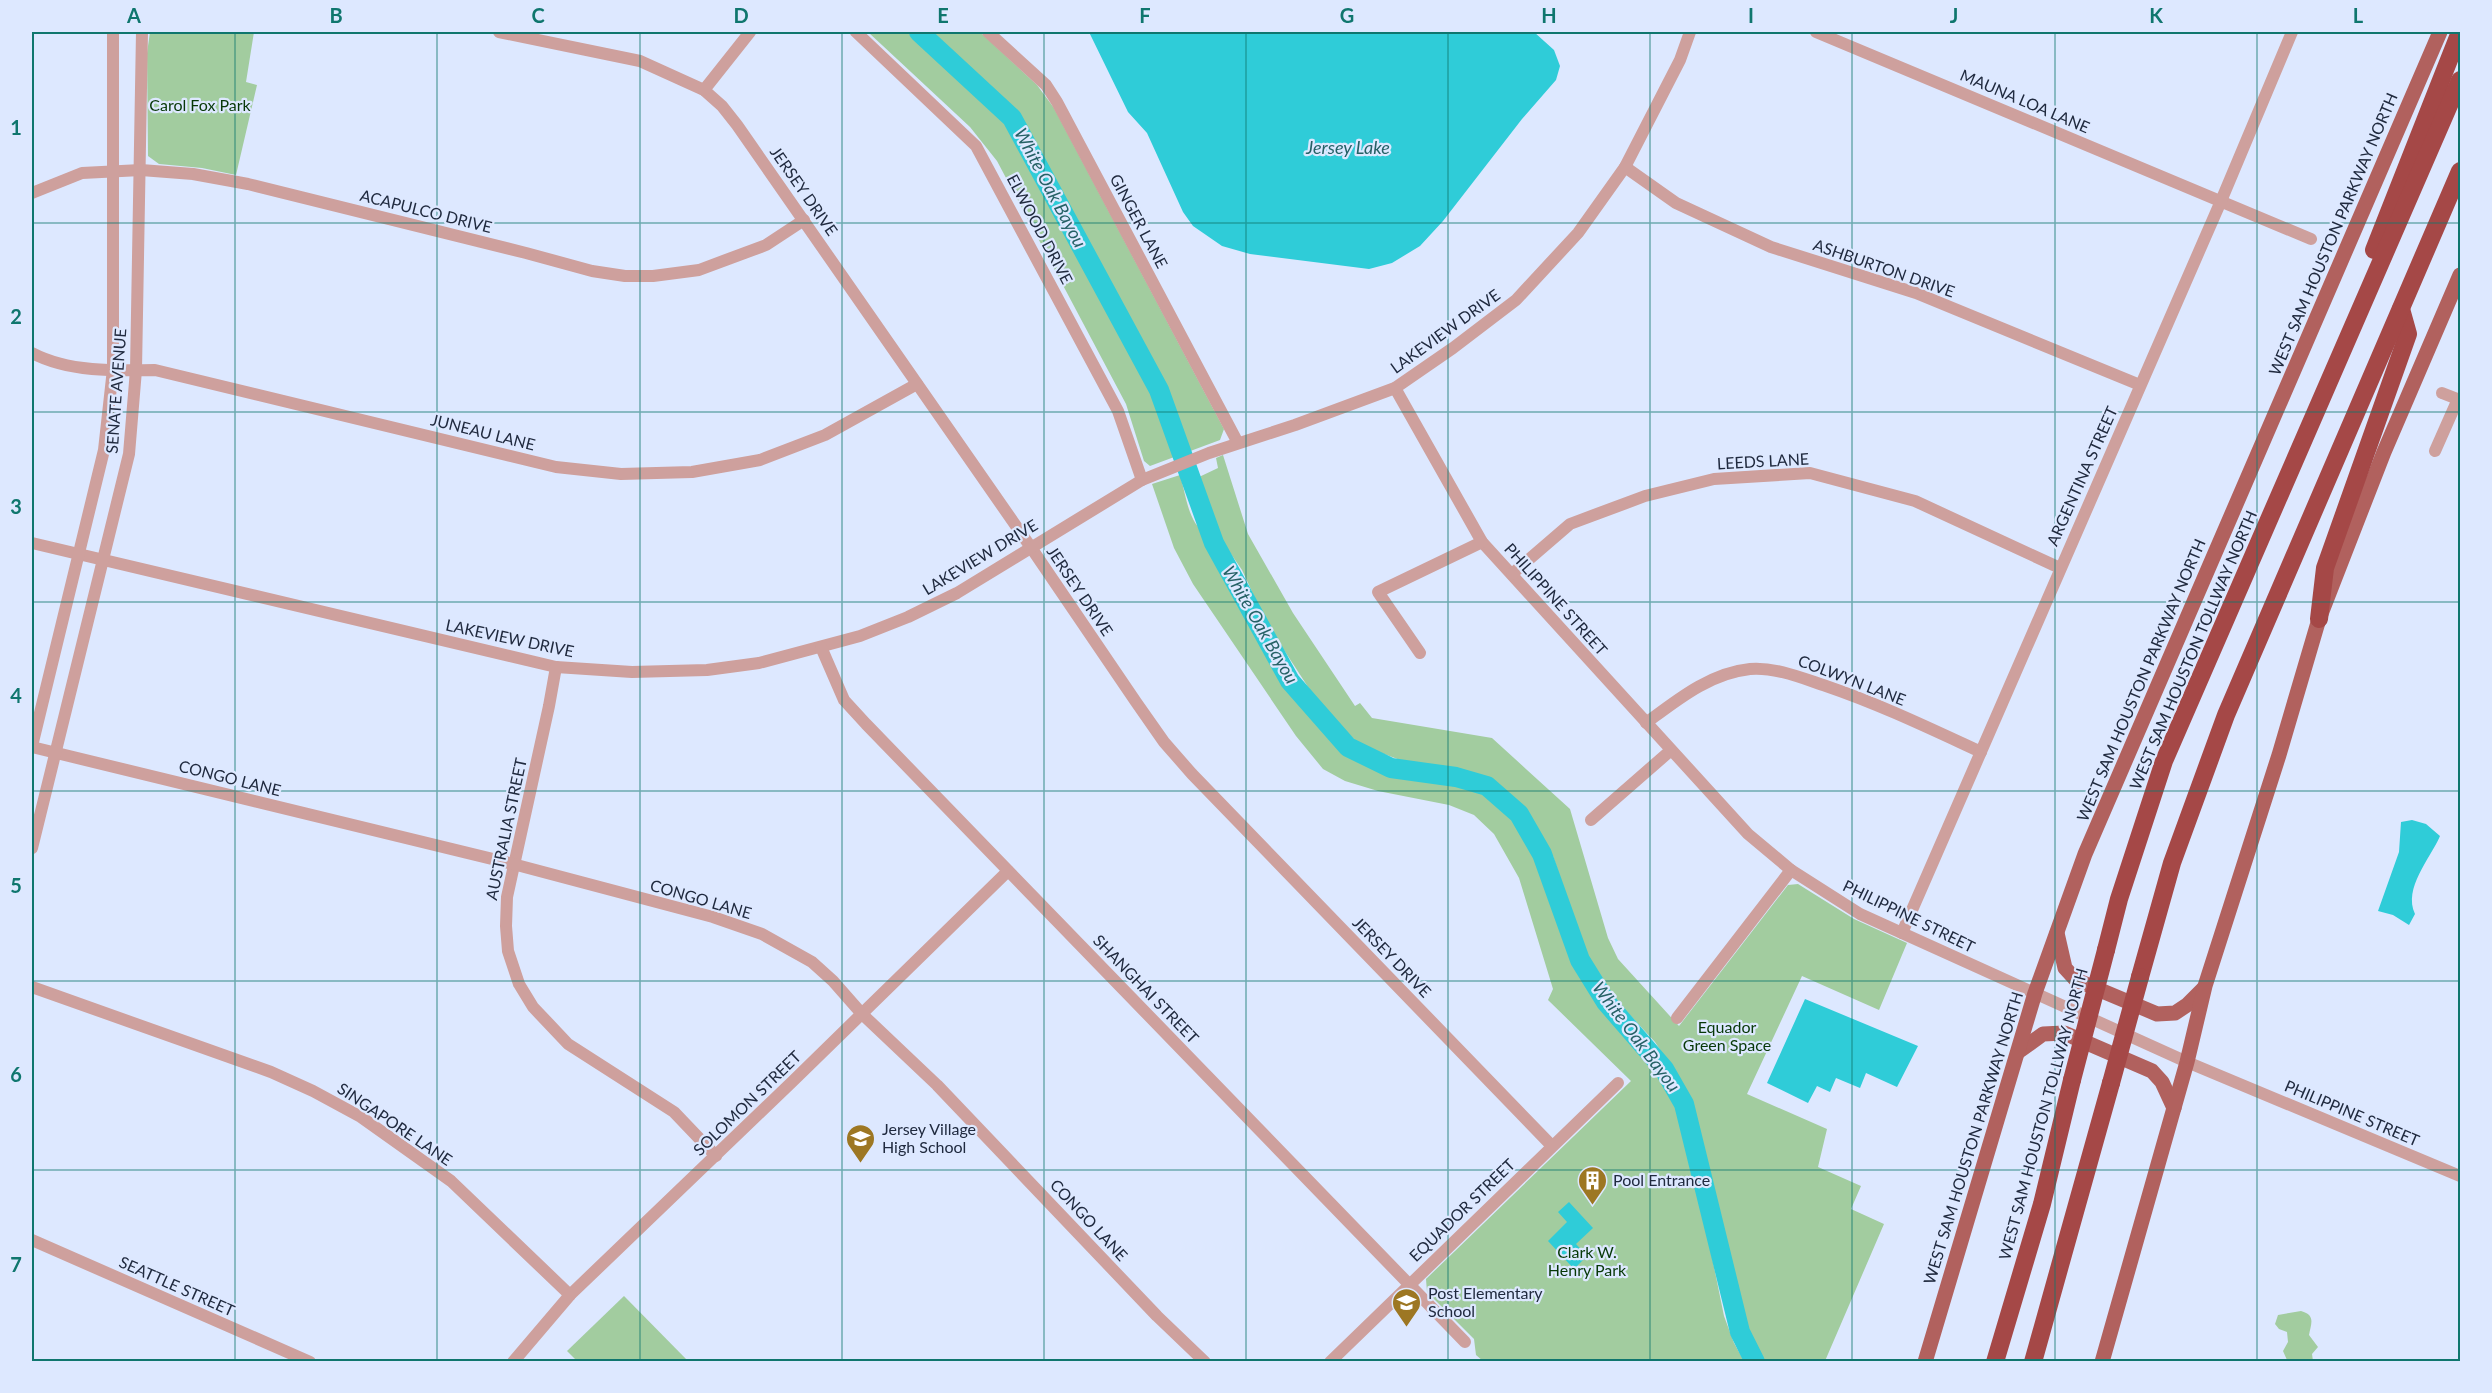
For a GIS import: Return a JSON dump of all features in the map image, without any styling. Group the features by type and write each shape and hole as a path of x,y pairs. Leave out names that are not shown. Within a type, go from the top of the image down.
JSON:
{"highway":[{"path":"2343,348 2382,228 2460,32"},
{"name":"WEST SAM HOUSTON TOLLWAY NORTH","path":"1995,1362 2042,1204 2119,899 2164,761 2460,80"},
{"path":"2033,1362 2172,863 2211,751 2460,171"},
{"path":"2319,619 2325,568 2408,334 2401,309"}],"main road":[{"name":"WEST SAM HOUSTON PARKWAY NORTH","path":"1925,1362 2036,993 2090,842 2440,32"},
{"path":"2102,1362 2187,1062 2205,986 2279,755 2319,619 2384,452 2460,275"},
{"path":"2057,933 2065,968 2076,980 2157,1014 2175,1013 2187,1005 2205,986"},
{"path":"2018,1052 2043,1034 2064,1033 2152,1071 2162,1082 2174,1108"}],"street":[{"name":"SENATE AVENUE","path":"32,746 104,450 113,369 113,32"},
{"name":"SENATE AVENUE","path":"32,848 129,454 136,370 142,32"},
{"name":"JERSEY DRIVE","path":"499,32 640,61 704,90 722,106 804,220 1164,742 1552,1146"},
{"path":"704,90 750,32"},
{"name":"ELWOOD DRIVE","path":"856,32 976,146 1118,411 1142,480"},
{"name":"GINGER LANE","path":"988,32 1046,86 1057,102 1238,443"},
{"name":"LAKEVIEW DRIVE","path":"32,543 556,667 632,672 707,670 759,663 860,636 908,617 991,573 1030,546 1142,480 1209,453 1295,425 1395,388 1453,348 1516,300 1578,233 1625,167 1680,60 1690,32"},
{"name":"MAUNA LOA LANE","path":"1816,32 2311,239"},
{"name":"ARGENTINA STREET","path":"1902,933 2221,201 2292,32"},
{"name":"ASHBURTON DRIVE","path":"1625,167 1676,203 1771,247 1916,293 2140,385"},
{"name":"ACAPULCO DRIVE","path":"32,193 82,173 141,170 193,174 248,184 526,252 592,271 625,276 653,276 708,267 766,245 804,220"},
{"name":"JUNEAU LANE","path":"32,353 46,361 113,369 155,370 556,467 621,474 692,472 760,460 825,435 917,384"},
{"name":"PHILIPPINE STREET","path":"1395,388 1482,542 1748,834 1791,870 1860,914 2187,1062 2460,1176"},
{"path":"2435,451 2459,400 2442,393"},
{"name":"LEEDS LANE","path":"1512,574 1570,524 1645,496 1714,479 1810,472 1915,501 2060,568"},
{"path":"1420,653 1378,592 1482,542"},
{"name":"SHANGHAI STREET","path":"822,647 844,700 1465,1342"},
{"name":"AUSTRALIA STREET","path":"556,667 507,897 508,951 519,984 533,1007 568,1044 674,1112 716,1156"},
{"name":"COLWYN LANE","path":"1646,723 1685,694 1718,678 1751,669 1788,673 1872,702 1981,752"},
{"name":"CONGO LANE","path":"32,746 513,864 712,917 762,934 812,962 834,981 862,1014 938,1084 1157,1316 1205,1362"},
{"path":"1591,820 1670,751"},
{"path":"1677,1018 1791,870"},
{"name":"SOLOMON STREET","path":"513,1362 570,1295 1008,871"},
{"name":"SINGAPORE LANE","path":"32,987 271,1072 361,1117 451,1181 570,1295"},
{"name":"EQUADOR STREET","path":"1330,1362 1618,1083"},
{"name":"SEATTLE STREET","path":"32,1240 310,1362"}],"green space":[{"name":"Carol Fox Park","path":"150,32 254,32 246,82 257,85 236,175 202,168 159,164 148,156 147,53"},
{"path":"868,32 980,32 1037,85 1054,108 1224,429 1220,440 1150,466 1144,461 1126,404 997,161 970,127"},
{"name":"Equador Green Space","path":"1223,455 1248,534 1293,613 1355,706 1360,703 1372,718 1492,738 1570,809 1608,938 1618,959 1679,1026 1788,885 1798,884 1854,919 1907,943 1879,1010 1802,976 1747,1094 1827,1129 1818,1167 1861,1186 1851,1209 1884,1224 1825,1361 1763,1361 1746,1331 1733,1293 1697,1124 1687,1091 1655,1042 1603,986 1586,955 1553,856 1532,825 1495,786 1476,775 1419,767 1360,745 1323,710 1267,624 1242,570 1220,538 1199,477 1218,468 1216,458"},
{"name":"Clark W. Henry Park","path":"1180,475 1191,516 1200,529 1206,533 1238,604 1273,665 1312,718 1346,755 1379,771 1404,779 1457,783 1482,792 1508,814 1525,835 1583,980 1598,1005 1663,1079 1678,1109 1691,1154 1724,1316 1734,1343 1744,1361 1483,1361 1476,1355 1474,1339 1427,1292 1426,1279 1631,1081 1548,1000 1553,989 1519,878 1494,834 1474,815 1449,805 1378,791 1345,781 1323,769 1296,736 1193,584 1174,548 1152,484"},
{"path":"624,1296 688,1361 577,1361 567,1351"},
{"path":"2301,1311 2311,1317 2309,1335 2318,1347 2312,1354 2313,1361 2287,1360 2283,1351 2288,1342 2287,1332 2279,1329 2275,1324 2278,1315"}],"water":[{"name":"Jersey Lake","path":"1089,32 1534,32 1554,50 1560,66 1556,80 1522,119 1443,221 1420,246 1392,263 1369,269 1250,254 1222,246 1193,226 1183,212 1147,133 1128,112"},
{"path":"2412,820 2426,824 2440,836 2415,884 2412,904 2415,914 2409,925 2393,915 2378,911 2399,852 2401,822"},
{"path":"1805,999 1918,1046 1897,1087 1866,1073 1860,1088 1836,1078 1830,1092 1817,1086 1808,1103 1767,1083"},
{"path":"1569,1202 1593,1228 1576,1244 1587,1256 1574,1269 1548,1241 1567,1222 1558,1212"}],"waterway":[{"name":"White Oak Bayou","path":"919,32 1012,118 1159,390 1214,543 1290,681 1348,747 1391,768 1456,777 1487,786 1519,814 1542,854 1580,960 1606,1002 1664,1069 1684,1104 1740,1332 1755,1362"}],"place":[{"name":"Jersey Village High School","path":"861,1164"},
{"name":"Pool Entrance","path":"1592,1206"},
{"name":"Post Elementary School","path":"1407,1328"}]}
